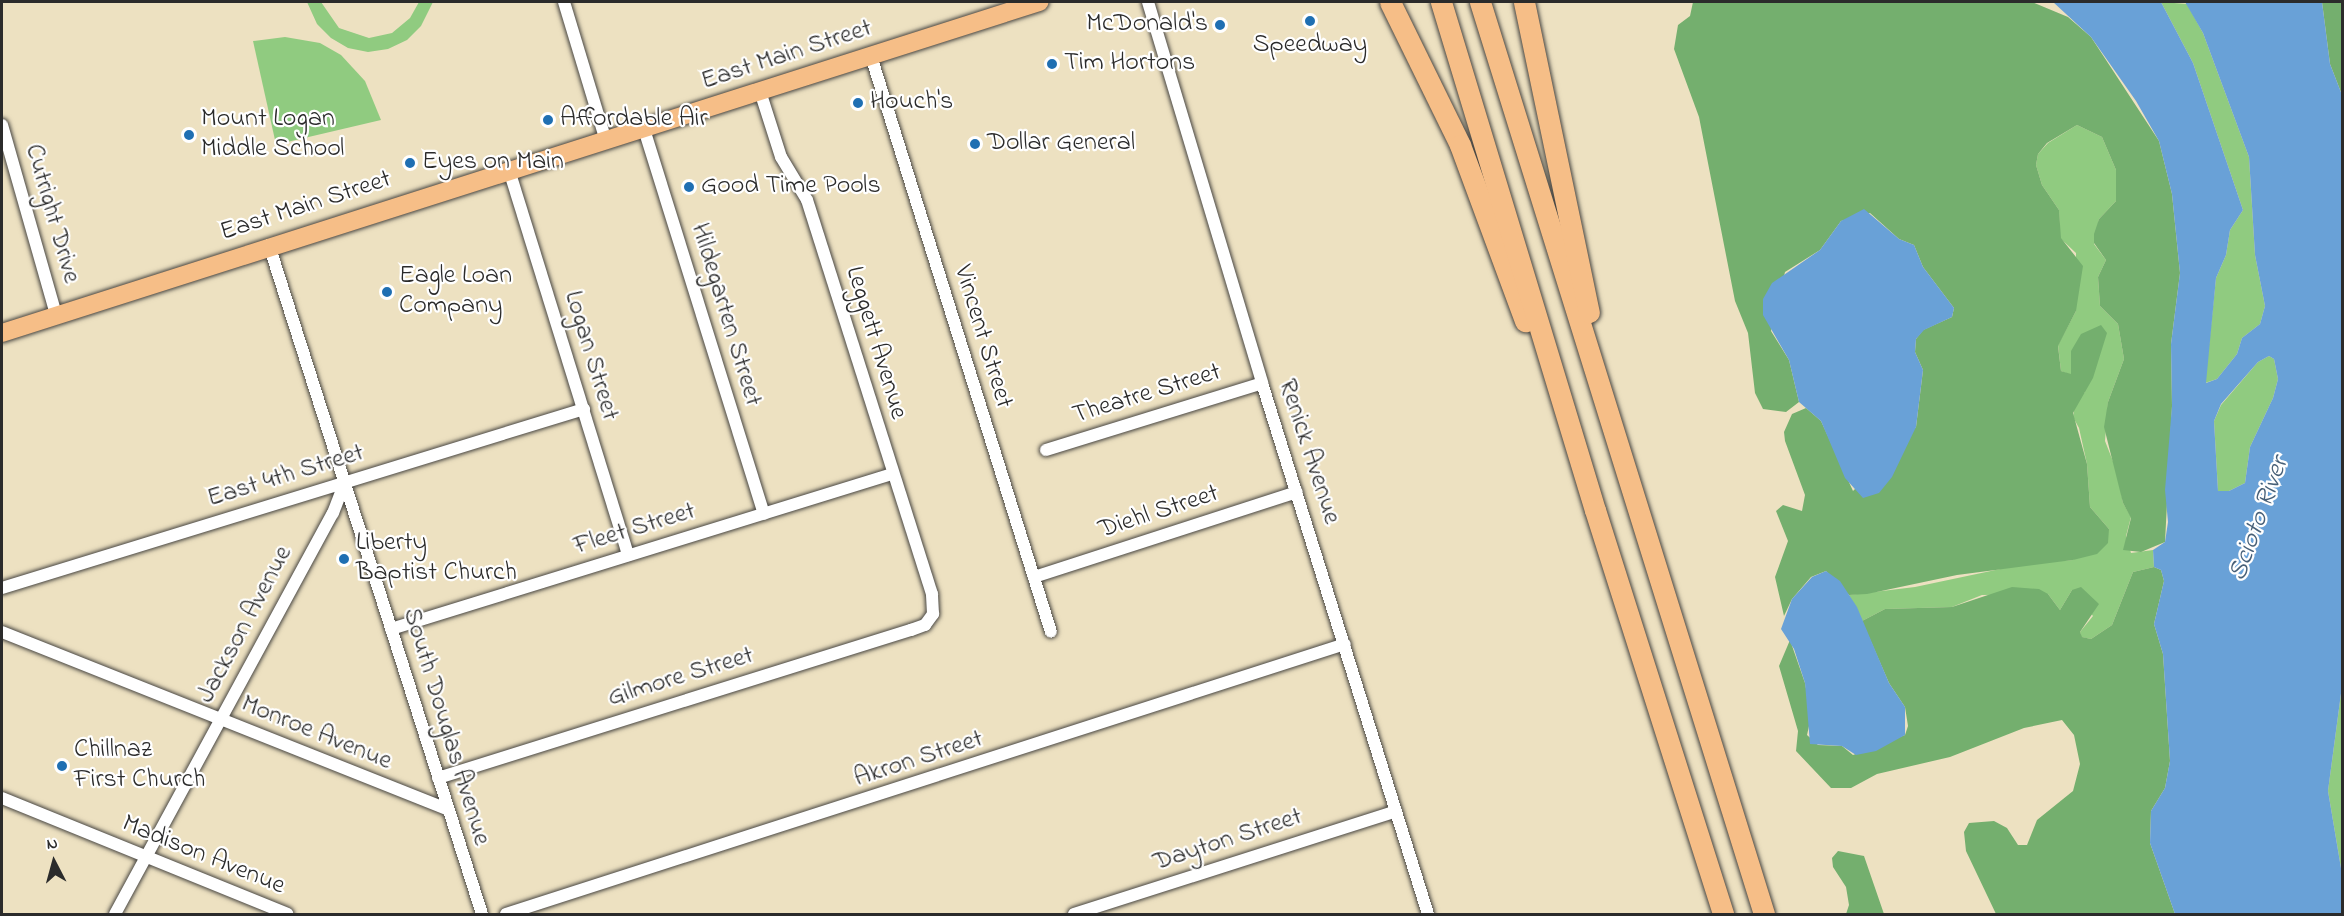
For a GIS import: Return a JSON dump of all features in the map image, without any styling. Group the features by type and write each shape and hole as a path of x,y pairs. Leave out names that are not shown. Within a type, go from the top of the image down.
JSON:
{"highway":[{"path":"1390,2 1460,145 1595,510"},
{"path":"1441,2 1595,510 1723,915"},
{"path":"1480,2 1764,915"},
{"path":"1524,2 1578,266 1629,479"}],"main road":[{"name":"East Main Street","path":"2,333 269,245 606,141 1039,2"}],"street":[{"path":"564,2 606,141"},
{"name":"Renick Avenue","path":"1148,2 1262,383 1346,644 1428,915"},
{"name":"Vincent Street","path":"871,56 1051,632"},
{"name":"Leggett Avenue","path":"760,91 781,156 804,190 892,474 932,594 933,614"},
{"name":"Cutright Drive","path":"2,125 56,315"},
{"name":"Hildegarten Street","path":"644,129 764,514"},
{"name":"Logan Street","path":"509,170 628,555"},
{"name":"South Douglas Avenue","path":"269,245 482,915"},
{"name":"Theatre Street","path":"1046,450 1262,383"},
{"name":"East 4th Street","path":"2,588 584,409"},
{"name":"Fleet Street","path":"391,629 892,474"},
{"name":"Jackson Avenue","path":"115,915 333,513 345,482"},
{"name":"Diehl Street","path":"1034,577 1297,492"},
{"name":"Gilmore Street","path":"438,778 911,630 925,625 933,614"},
{"name":"Monroe Avenue","path":"2,632 447,809"},
{"name":"Akron Street","path":"506,915 1346,644"},
{"name":"Madison Avenue","path":"2,798 287,915"},
{"name":"Dayton Street","path":"1074,915 1396,812"}],"green space":[{"path":"307,2 321,2 339,28 369,38 392,33 410,18 419,2 433,2 421,26 407,40 388,49 368,52 348,48 331,38 317,24"},
{"path":"1693,2 2032,2 2068,17 2091,37 2159,141 2172,194 2180,273 2171,344 2172,406 2165,542 2141,552 2123,550 2131,518 2123,503 2104,427 2108,402 2124,359 2118,324 2100,306 2098,277 2106,260 2094,243 2094,234 2099,219 2116,201 2116,170 2102,137 2077,125 2047,143 2038,154 2036,165 2042,185 2059,210 2061,238 2083,266 2076,311 2058,346 2061,371 2071,374 2071,351 2081,334 2101,325 2107,333 2093,378 2073,413 2087,464 2090,507 2109,529 2108,543 2097,554 2073,560 1957,575 1867,594 1849,595 1826,571 1811,577 1792,599 1784,616 1775,577 1788,541 1776,511 1783,505 1802,511 1805,495 1785,441 1784,432 1792,414 1806,408 1821,421 1853,491 1916,427 1923,370 1915,352 1916,339 1923,330 1952,317 1954,308 1923,267 1914,245 1899,239 1870,213 1841,221 1820,250 1785,272 1771,331 1789,360 1799,402 1786,412 1763,409 1755,393 1748,333 1735,301 1699,117 1674,49 1678,25 1690,16"},
{"path":"2161,2 2187,4 2203,33 2249,157 2255,255 2265,306 2260,324 2242,338 2237,354 2217,379 2205,383 2216,278 2226,255 2230,230 2243,210 2193,63"},
{"path":"2322,2 2342,2 2342,95 2330,64"},
{"path":"285,37 320,43 341,55 365,81 381,120 283,143 275,140 253,41"},
{"path":"2077,125 2102,137 2116,170 2116,201 2099,219 2094,244 2106,260 2098,277 2100,306 2118,324 2124,359 2108,402 2105,441 2118,474 2123,503 2131,517 2126,536 2131,553 2153,550 2154,567 2133,572 2112,625 2091,639 2081,637 2080,632 2093,616 2072,590 2060,610 2048,594 1982,595 1952,607 1885,609 1862,621 1849,595 1915,587 2024,564 2073,560 2109,529 2090,507 2087,464 2079,428 2073,417 2075,403 2085,392 2071,351 2071,375 2061,371 2058,345 2076,311 2076,253 2060,238 2059,210 2042,185 2036,165 2038,154 2048,143"},
{"path":"2269,356 2274,359 2278,379 2273,398 2250,447 2245,483 2229,491 2218,491 2214,421 2221,405 2258,362"},
{"path":"2154,567 2161,570 2164,581 2154,624 2163,654 2170,761 2165,788 2151,811 2150,843 2175,914 1996,914 1966,851 1964,832 1969,823 1994,821 2007,828 2018,845 2027,845 2037,820 2073,791 2080,764 2074,735 2062,720 2024,728 1950,757 1877,774 1851,788 1831,788 1796,751 1798,731 1779,666 1790,640 1805,683 1811,717 1807,735 1818,745 1842,746 1853,755 1905,735 1908,726 1905,707 1889,683 1862,621 1885,609 1952,607 2012,587 2039,589 2048,594 2060,610 2072,590 2081,587 2099,604 2080,632 2082,637 2091,639 2112,625 2133,572"},
{"path":"2342,686 2342,874 2328,791"},
{"path":"1838,851 1864,856 1884,914 1846,914 1849,905 1846,887 1833,867 1832,858"}],"water":[{"name":"Scioto River","path":"2053,2 2161,2 2193,63 2243,210 2230,230 2226,255 2216,278 2206,383 2217,379 2237,354 2242,338 2260,324 2265,306 2255,255 2249,157 2203,33 2185,2 2322,2 2330,64 2342,95 2342,686 2328,791 2342,874 2342,914 2175,914 2150,843 2151,811 2165,788 2170,761 2163,654 2154,624 2164,581 2161,570 2154,567 2153,550 2165,542 2168,522 2165,490 2172,406 2171,344 2180,273 2172,194 2159,141 2136,101 2091,37","holes":["2269,356 2274,359 2278,379 2273,398 2250,447 2245,483 2229,491 2218,491 2214,421 2221,404 2258,362"]},
{"path":"1864,209 1899,239 1914,245 1923,267 1954,308 1952,317 1924,330 1916,339 1915,352 1923,370 1916,427 1892,477 1879,493 1863,498 1845,478 1821,421 1799,402 1789,360 1763,315 1763,299 1772,283 1820,250 1841,221"},
{"path":"1826,571 1840,581 1857,607 1889,683 1905,707 1905,735 1876,751 1856,755 1842,746 1810,744 1805,683 1794,649 1781,629 1792,599 1812,577"}],"place":[{"name":"Speedway","path":"1310,21"},
{"name":"McDonald's","path":"1220,25"},
{"name":"Tim Hortons","path":"1052,64"},
{"name":"Houch's","path":"858,103"},
{"name":"Affordable Air","path":"548,120"},
{"name":"Mount Logan Middle School","path":"189,135"},
{"name":"Dollar General","path":"975,144"},
{"name":"Eyes on Main","path":"410,163"},
{"name":"Good Time Pools","path":"689,187"},
{"name":"Eagle Loan Company","path":"387,292"},
{"name":"Liberty Baptist Church","path":"344,559"},
{"name":"Chillnaz First Church","path":"62,766"}]}
